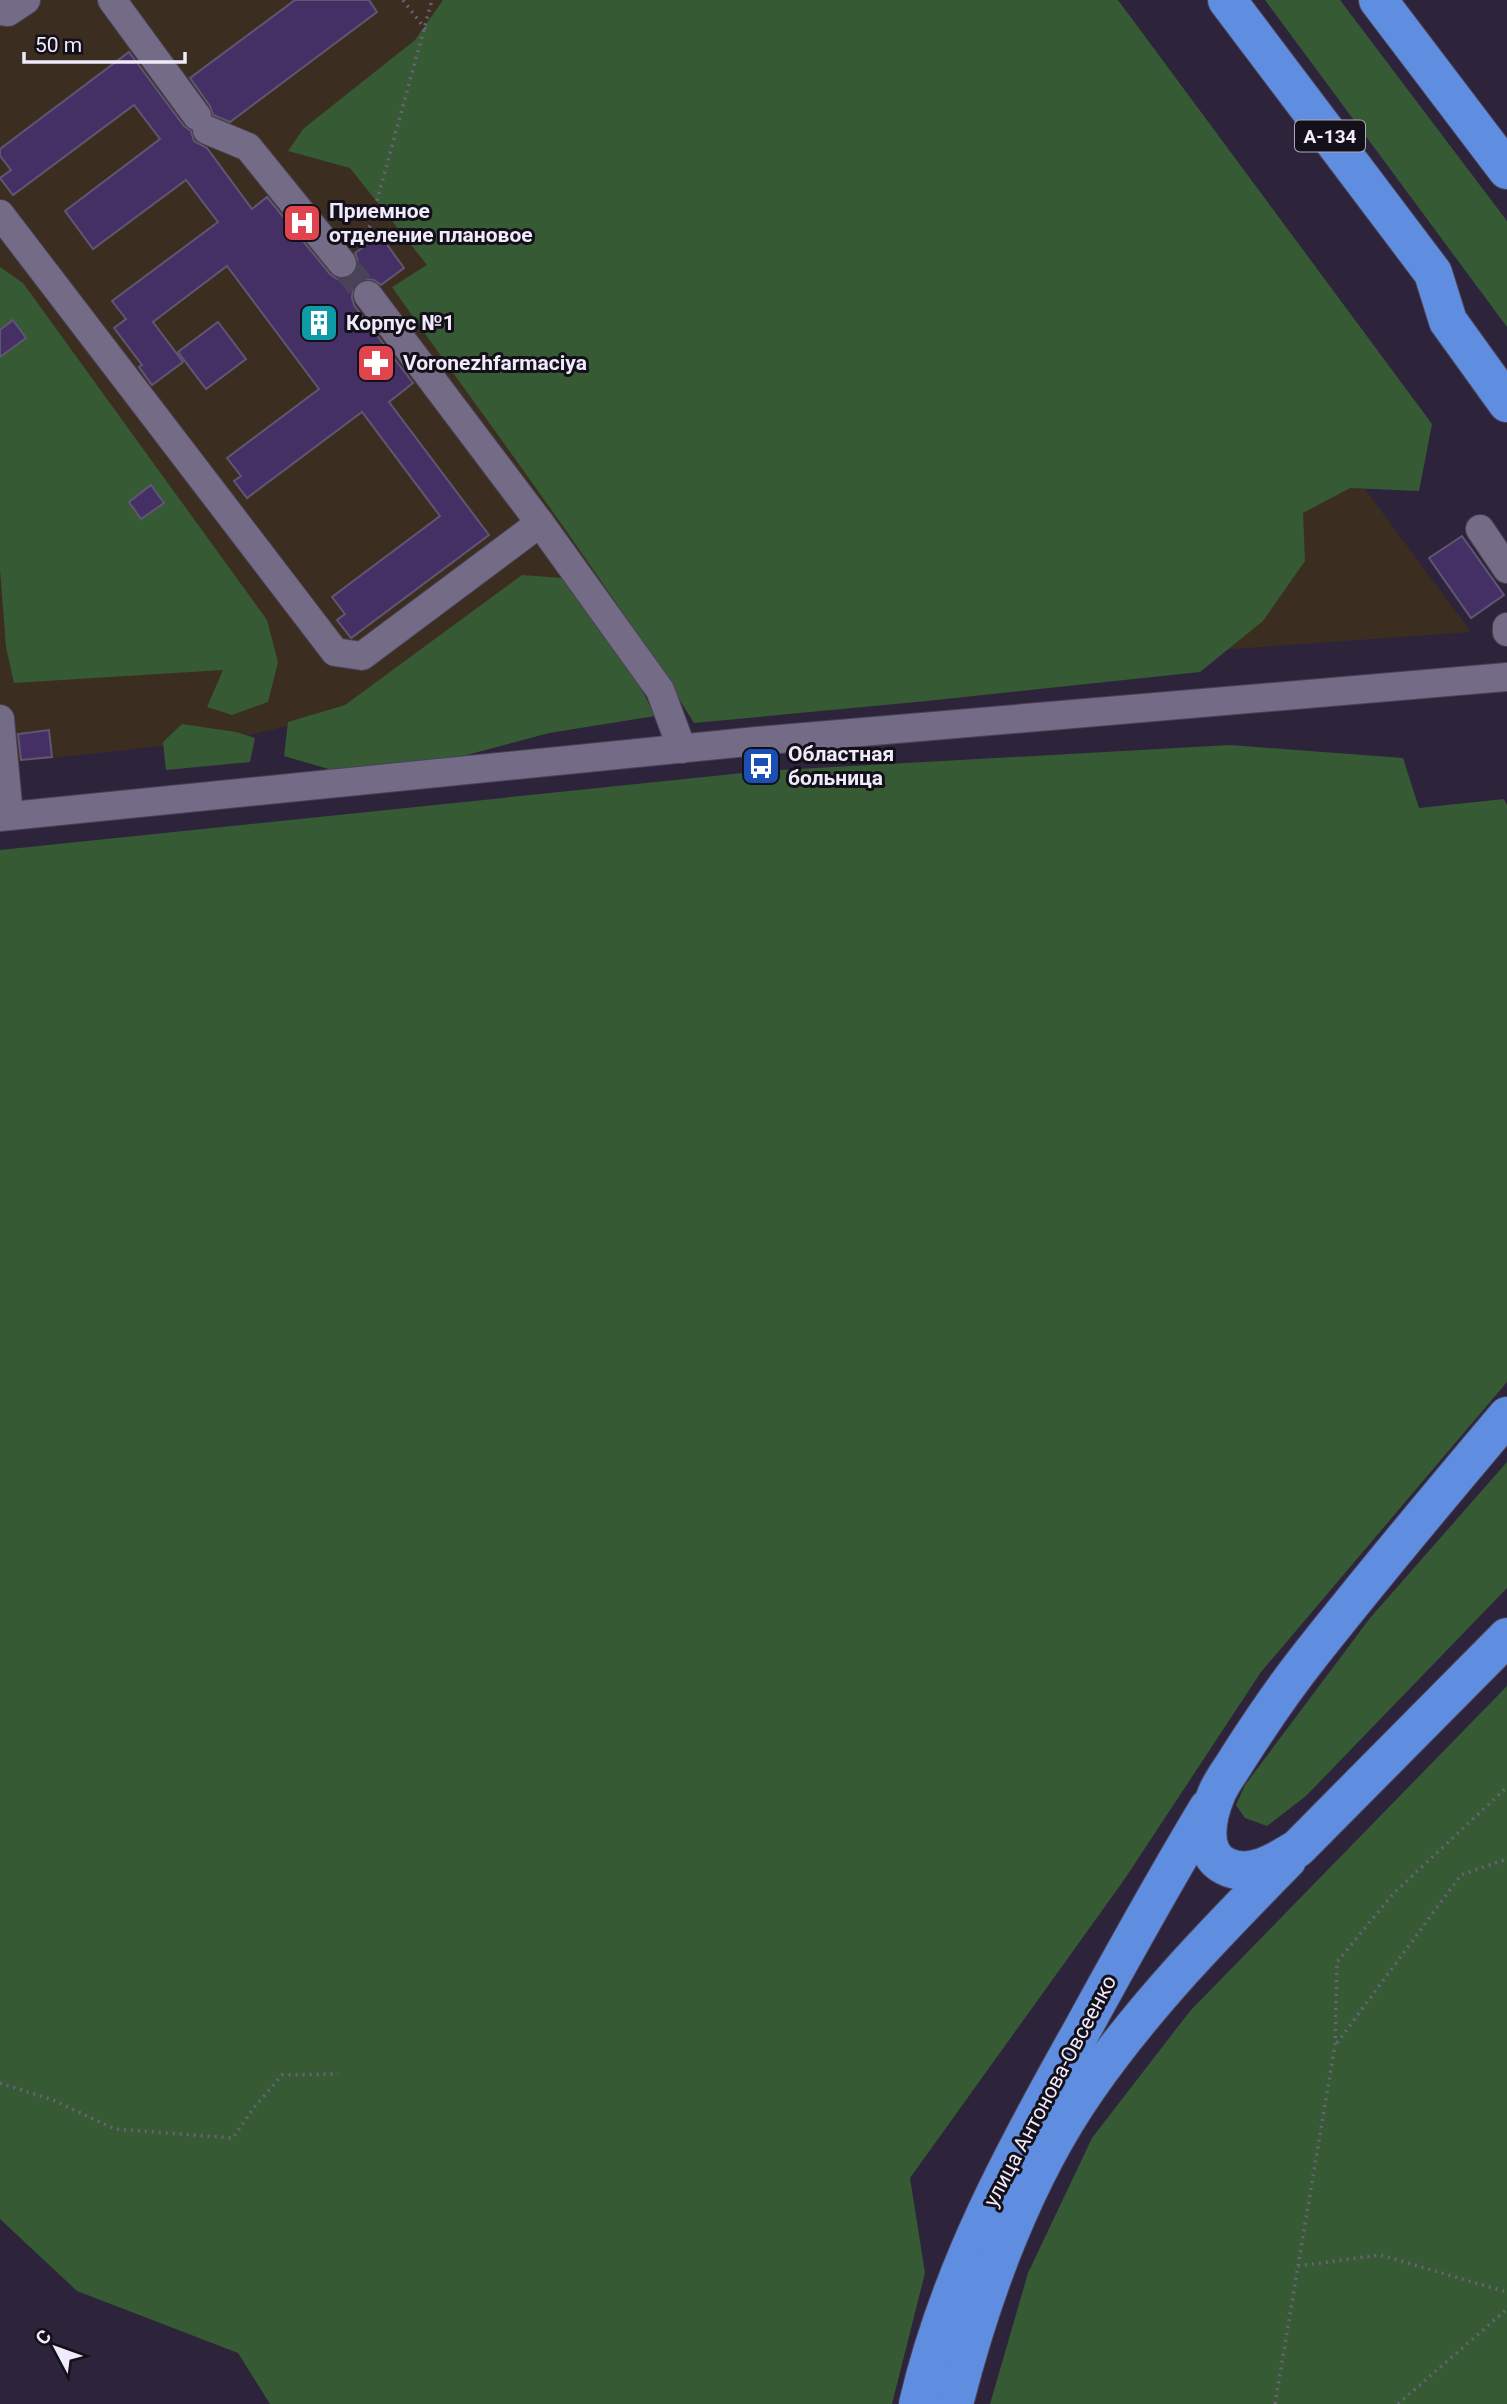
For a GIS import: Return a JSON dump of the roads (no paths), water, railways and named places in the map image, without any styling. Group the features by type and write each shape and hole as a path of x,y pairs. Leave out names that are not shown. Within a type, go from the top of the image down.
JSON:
{"highway":[{"name":"А-134","path":"1227,0 1433,273 1448,321 1507,403"},
{"path":"1378,0 1507,170"},
{"name":"улица Антонова-Овсеенко","path":"918,2404 930,2355 972,2241 1019,2142 1179,1856 1273,1702 1369,1580 1507,1416"},
{"path":"1216,1794 1207,1832 1207,1846 1211,1855 1231,1869 1268,1866 1298,1848 1507,1637"},
{"name":"улица Антонова-Овсеенко","path":"954,2404 981,2310 1002,2253 1051,2149 1086,2089 1129,2032 1298,1848"}],"street":[{"path":"0,11 8,12 26,0"},
{"path":"112,0 202,123 248,147 338,259"},
{"path":"0,214 335,652 362,656 540,523"},
{"path":"368,295 540,523 660,690 682,749"},
{"path":"1480,529 1507,569"},
{"path":"0,719 5,816 682,749 1507,677"}],"tunnel":[{"path":"342,263 368,295"}],"place":[{"name":"Приемное отделение плановое","path":"302,223"},
{"name":"Корпус №1","path":"319,323"},
{"name":"Voronezhfarmaciya","path":"376,363"},
{"name":"Областная больница","path":"761,766"}]}
